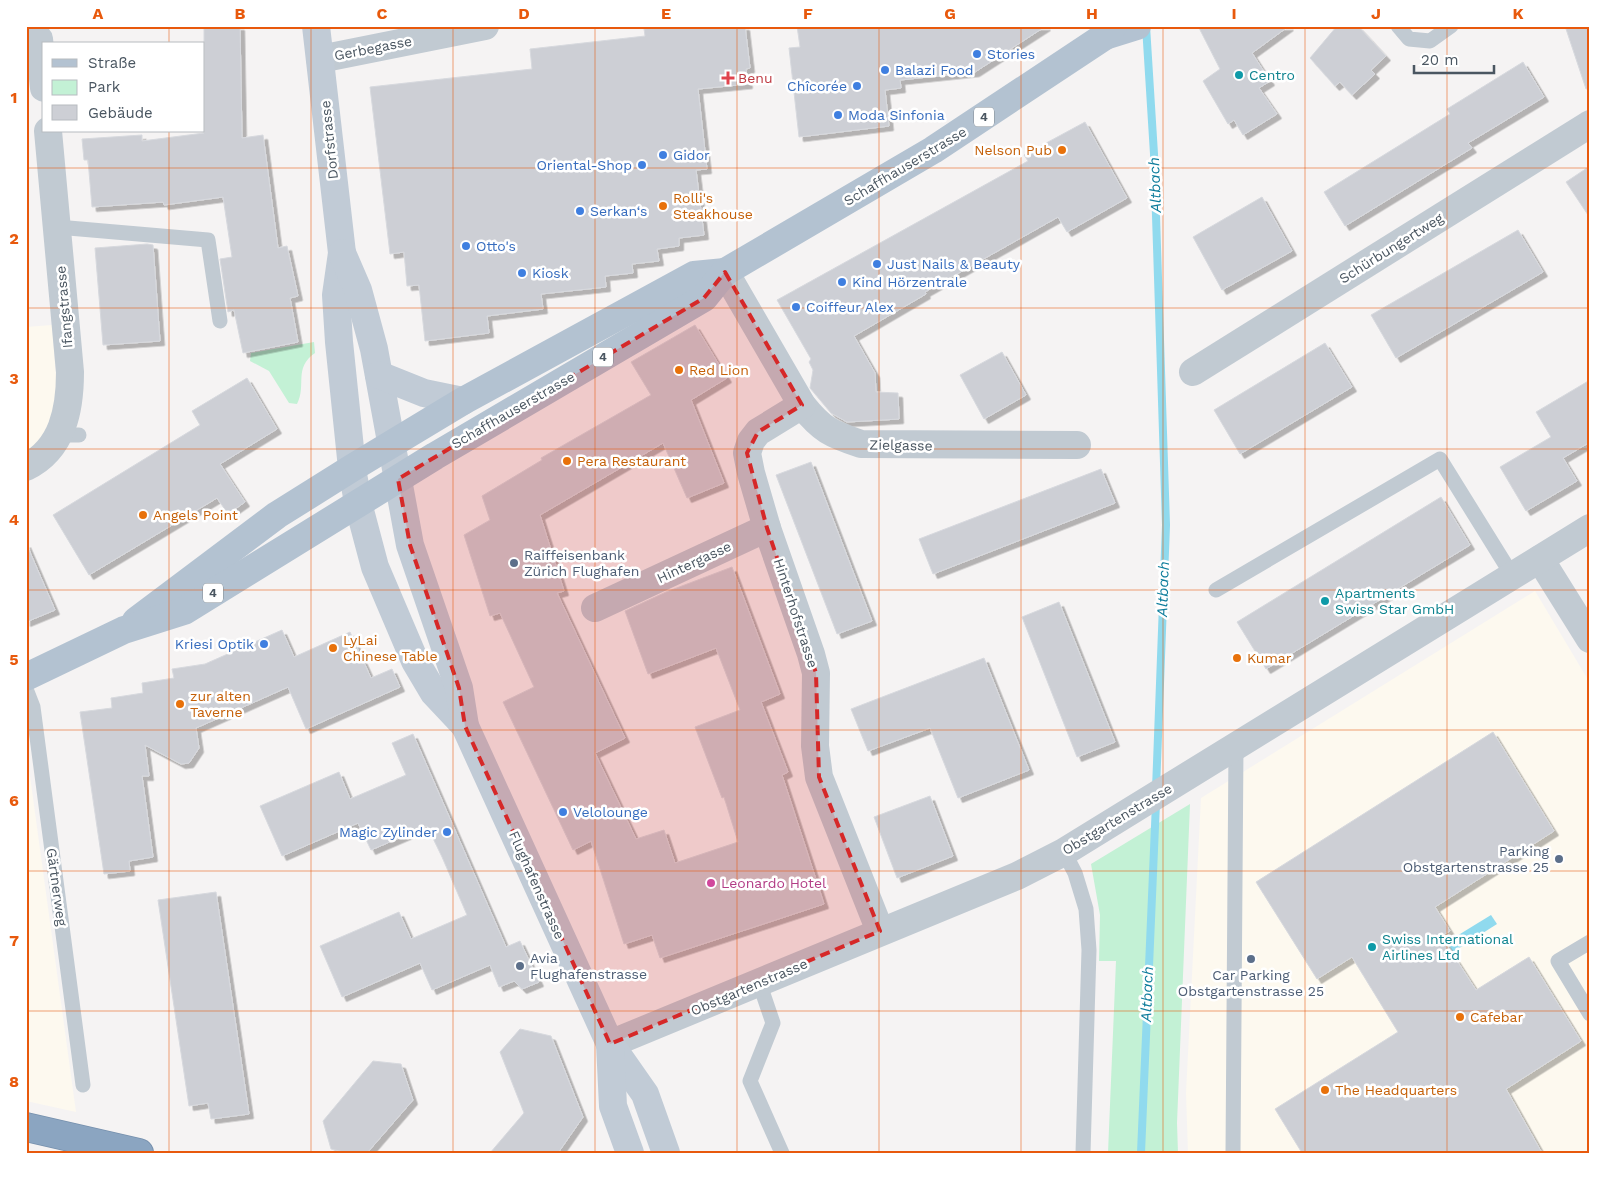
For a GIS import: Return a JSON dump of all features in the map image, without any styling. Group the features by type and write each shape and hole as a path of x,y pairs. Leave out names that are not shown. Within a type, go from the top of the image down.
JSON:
{"highway":[{"path":"26,1127 139,1153"}],"main road":[{"name":"Dorfstrasse","path":"316,26 342,253 336,295 338,342 352,468"},
{"name":"Schaffhauserstrasse","path":"26,677 124,630 184,611 358,503 704,298 725,272 933,150 1117,29"},
{"name":"Dorfstrasse","path":"342,253 358,290 379,375 391,444"},
{"name":"Schaffhauserstrasse","path":"124,630 277,515 463,401 694,275 725,272"},
{"path":"379,375 424,393 463,401"},
{"path":"391,444 398,480"},
{"path":"352,468 358,503"},
{"name":"Flughafenstrasse","path":"398,480 410,545 459,688 465,726 610,1044 645,1094 666,1153"},
{"name":"Flughafenstrasse","path":"358,503 375,567 415,661 434,693 465,726"},
{"name":"Flughafenstrasse","path":"610,1044 613,1106 630,1153"}],"street":[{"path":"26,26 39,38 42,68"},
{"name":"Gerbegasse","path":"320,59 485,26"},
{"name":"Schürbungertweg","path":"1193,372 1590,124"},
{"name":"Ifangstrasse","path":"26,467 69,435 70,372 48,132"},
{"name":"Zielgasse","path":"725,272 802,405 818,425 838,436 861,444 1077,446"},
{"name":"Hinterhofstrasse","path":"802,405 758,432 751,441 748,453 751,473 767,528 812,654 816,672 815,746 819,777 880,931"},
{"name":"Hintergasse","path":"595,608 767,528"},
{"name":"Obstgartenstrasse","path":"610,1044 672,1020 880,931 1018,876 1064,852 1590,528"},
{"path":"1540,559 1590,639"}],"lane":[{"path":"1398,26 1409,38 1430,42 1451,26"},
{"path":"57,227 208,240 220,320"},
{"path":"1216,590 1440,459 1512,575"},
{"name":"Gärtnerweg","path":"26,689 33,707 83,1085"},
{"path":"1233,1153 1236,745"},
{"path":"1064,852 1075,873 1086,909 1088,933 1083,1153"},
{"path":"1590,942 1558,961 1590,1014"},
{"path":"759,982 773,1023 750,1081 782,1153"}],"highlighted area":[{"path":"725,272 802,405 758,432 747,453 767,528 816,673 819,777 880,931 610,1044 465,726 459,688 410,545 398,479 704,298"}],"shaded area":[{"path":"52,325 58,402 47,433 26,454 26,327"},
{"path":"1535,591 1590,683 1590,1153 1188,1153 1186,1093 1201,798"},
{"path":"26,747 76,1112 26,1101"}],"green space":[{"path":"314,342 315,353 308,359 302,371 300,397 297,404 289,403 269,371 250,361 251,353"},
{"path":"1190,804 1177,1123 1178,1153 1108,1153 1116,961 1099,961 1100,915 1091,864"}],"water":[{"path":"1491,915 1497,924 1453,952 1447,942"}],"building":[{"path":"204,26 240,26 242,138 263,135 278,248 287,246 298,296 290,298 298,342 243,353 234,310 228,312 220,259 232,257 223,197 164,205 163,202 92,207 88,160 84,160 82,139 142,135 142,141 205,132"},
{"path":"666,26 745,26 750,68 746,69 748,84 698,89 707,169 696,170 704,235 679,238 679,246 657,249 659,261 632,264 633,273 605,276 606,287 541,294 543,309 487,316 489,333 425,341 419,285 407,286 404,252 390,254 370,87 532,69 530,49 645,36 644,29"},
{"path":"797,26 1046,26 975,72 900,80 901,88 885,90 889,126 799,137 789,48 800,47"},
{"name":"Centro","path":"1198,26 1289,26 1252,53 1270,81 1259,88 1277,114 1243,135 1234,120 1228,124 1203,81 1220,69"},
{"name":"Centro","path":"1337,26 1358,26 1386,56 1371,70 1375,74 1352,95 1340,82 1335,86 1310,58"},
{"path":"1565,26 1590,26 1590,89 1586,89"},
{"path":"1523,62 1544,97 1468,143 1472,148 1345,226 1324,192 1450,114 1447,109"},
{"path":"1085,122 1127,198 1067,232 1058,217 925,292 926,294 854,336 875,373 876,392 898,393 899,419 847,422 831,413 810,388 813,370 809,362 811,359 777,300 1028,161 1024,155"},
{"path":"1590,166 1590,218 1566,182"},
{"path":"1262,197 1292,251 1222,290 1193,237"},
{"path":"1518,230 1543,272 1396,358 1371,315"},
{"path":"153,245 160,341 103,345 95,248"},
{"path":"695,325 727,378 691,400 724,483 687,498 663,443 540,515 564,591 557,593 625,738 595,753 636,839 664,830 675,863 738,842 724,797 722,798 695,727 740,710 716,648 648,674 625,611 666,592 732,567 780,694 761,702 788,772 782,775 824,904 660,958 652,935 624,944 591,841 573,850 503,702 534,687 500,613 490,616 464,535 490,520 482,496 542,460 541,458 651,395 631,362"},
{"path":"1325,343 1352,387 1240,454 1214,410"},
{"path":"1002,352 1026,395 984,419 960,375"},
{"path":"247,378 277,429 220,464 245,502 228,514 217,498 89,575 53,515 200,425 192,411"},
{"path":"1590,380 1590,442 1563,458 1577,481 1526,511 1500,467 1551,437 1536,412"},
{"path":"811,462 872,621 837,634 776,475"},
{"path":"1101,469 1115,503 933,574 919,539"},
{"name":"Apartments Swiss Star GmbH","path":"1441,497 1470,545 1266,669 1237,622"},
{"path":"26,543 55,610 26,622"},
{"path":"1059,602 1115,742 1077,757 1022,617"},
{"path":"282,630 294,657 350,632 371,678 392,669 400,687 306,729 288,687 196,728 199,748 189,763 181,764 145,745 149,776 142,776 153,857 129,861 130,871 104,874 80,712 112,708 111,698 143,693 142,683 174,678 172,669 205,664"},
{"path":"984,658 1029,770 958,798 930,728 868,751 851,709"},
{"name":"Swiss International Airlines Ltd","path":"1493,732 1554,831 1435,907 1450,931 1441,936 1476,990 1529,957 1581,1041 1506,1089 1542,1153 1302,1153 1275,1109 1398,1032 1352,957 1317,979 1256,882"},
{"path":"413,734 506,947 520,941 539,982 522,989 514,981 499,987 490,965 432,990 420,963 342,997 320,946 399,912 411,939 467,915 427,826 371,850 358,823 282,856 260,806 339,772 350,799 406,775 392,743"},
{"path":"930,796 953,856 897,878 874,817"},
{"path":"216,892 249,1114 211,1119 208,1103 189,1106 158,900"},
{"path":"520,1029 551,1036 583,1117 558,1153 490,1153 524,1113 500,1052"},
{"path":"373,1061 401,1064 413,1100 367,1153 348,1153 331,1149 323,1121"}],"waterway":[{"name":"Altbach","path":"1146,26 1154,154 1166,525 1156,789"},
{"name":"Altbach","path":"1141,1153 1156,803"}],"place":[{"name":"Stories","path":"977,54"},
{"name":"Balazi Food","path":"885,70"},
{"name":"Centro","path":"1239,75"},
{"name":"Benu","path":"728,78"},
{"name":"Chîcorée","path":"857,86"},
{"name":"Moda Sinfonia","path":"838,115"},
{"name":"Nelson Pub","path":"1062,150"},
{"name":"Gidor","path":"663,155"},
{"name":"Oriental-Shop","path":"642,165"},
{"name":"Rolli's Steakhouse","path":"663,206"},
{"name":"Serkan‘s","path":"580,211"},
{"name":"Otto's","path":"466,246"},
{"name":"Just Nails & Beauty","path":"877,264"},
{"name":"Kiosk","path":"522,273"},
{"name":"Kind Hörzentrale","path":"842,282"},
{"name":"Coiffeur Alex","path":"796,307"},
{"name":"Red Lion","path":"679,370"},
{"name":"Pera Restaurant","path":"567,461"},
{"name":"Angels Point","path":"143,515"},
{"name":"Raiffeisenbank Zürich Flughafen","path":"514,563"},
{"name":"Apartments Swiss Star GmbH","path":"1325,601"},
{"name":"Kriesi Optik","path":"264,644"},
{"name":"LyLai Chinese Table","path":"333,648"},
{"name":"Kumar","path":"1237,658"},
{"name":"zur alten Taverne","path":"180,704"},
{"name":"Velolounge","path":"563,812"},
{"name":"Magic Zylinder","path":"447,832"},
{"name":"Parking Obstgartenstrasse 25","path":"1559,859"},
{"name":"Leonardo Hotel","path":"711,883"},
{"name":"Swiss International Airlines Ltd","path":"1372,947"},
{"name":"Car Parking Obstgartenstrasse 25","path":"1251,959"},
{"name":"Avia Flughafenstrasse","path":"520,966"},
{"name":"Cafebar","path":"1460,1017"},
{"name":"The Headquarters","path":"1325,1090"}]}
